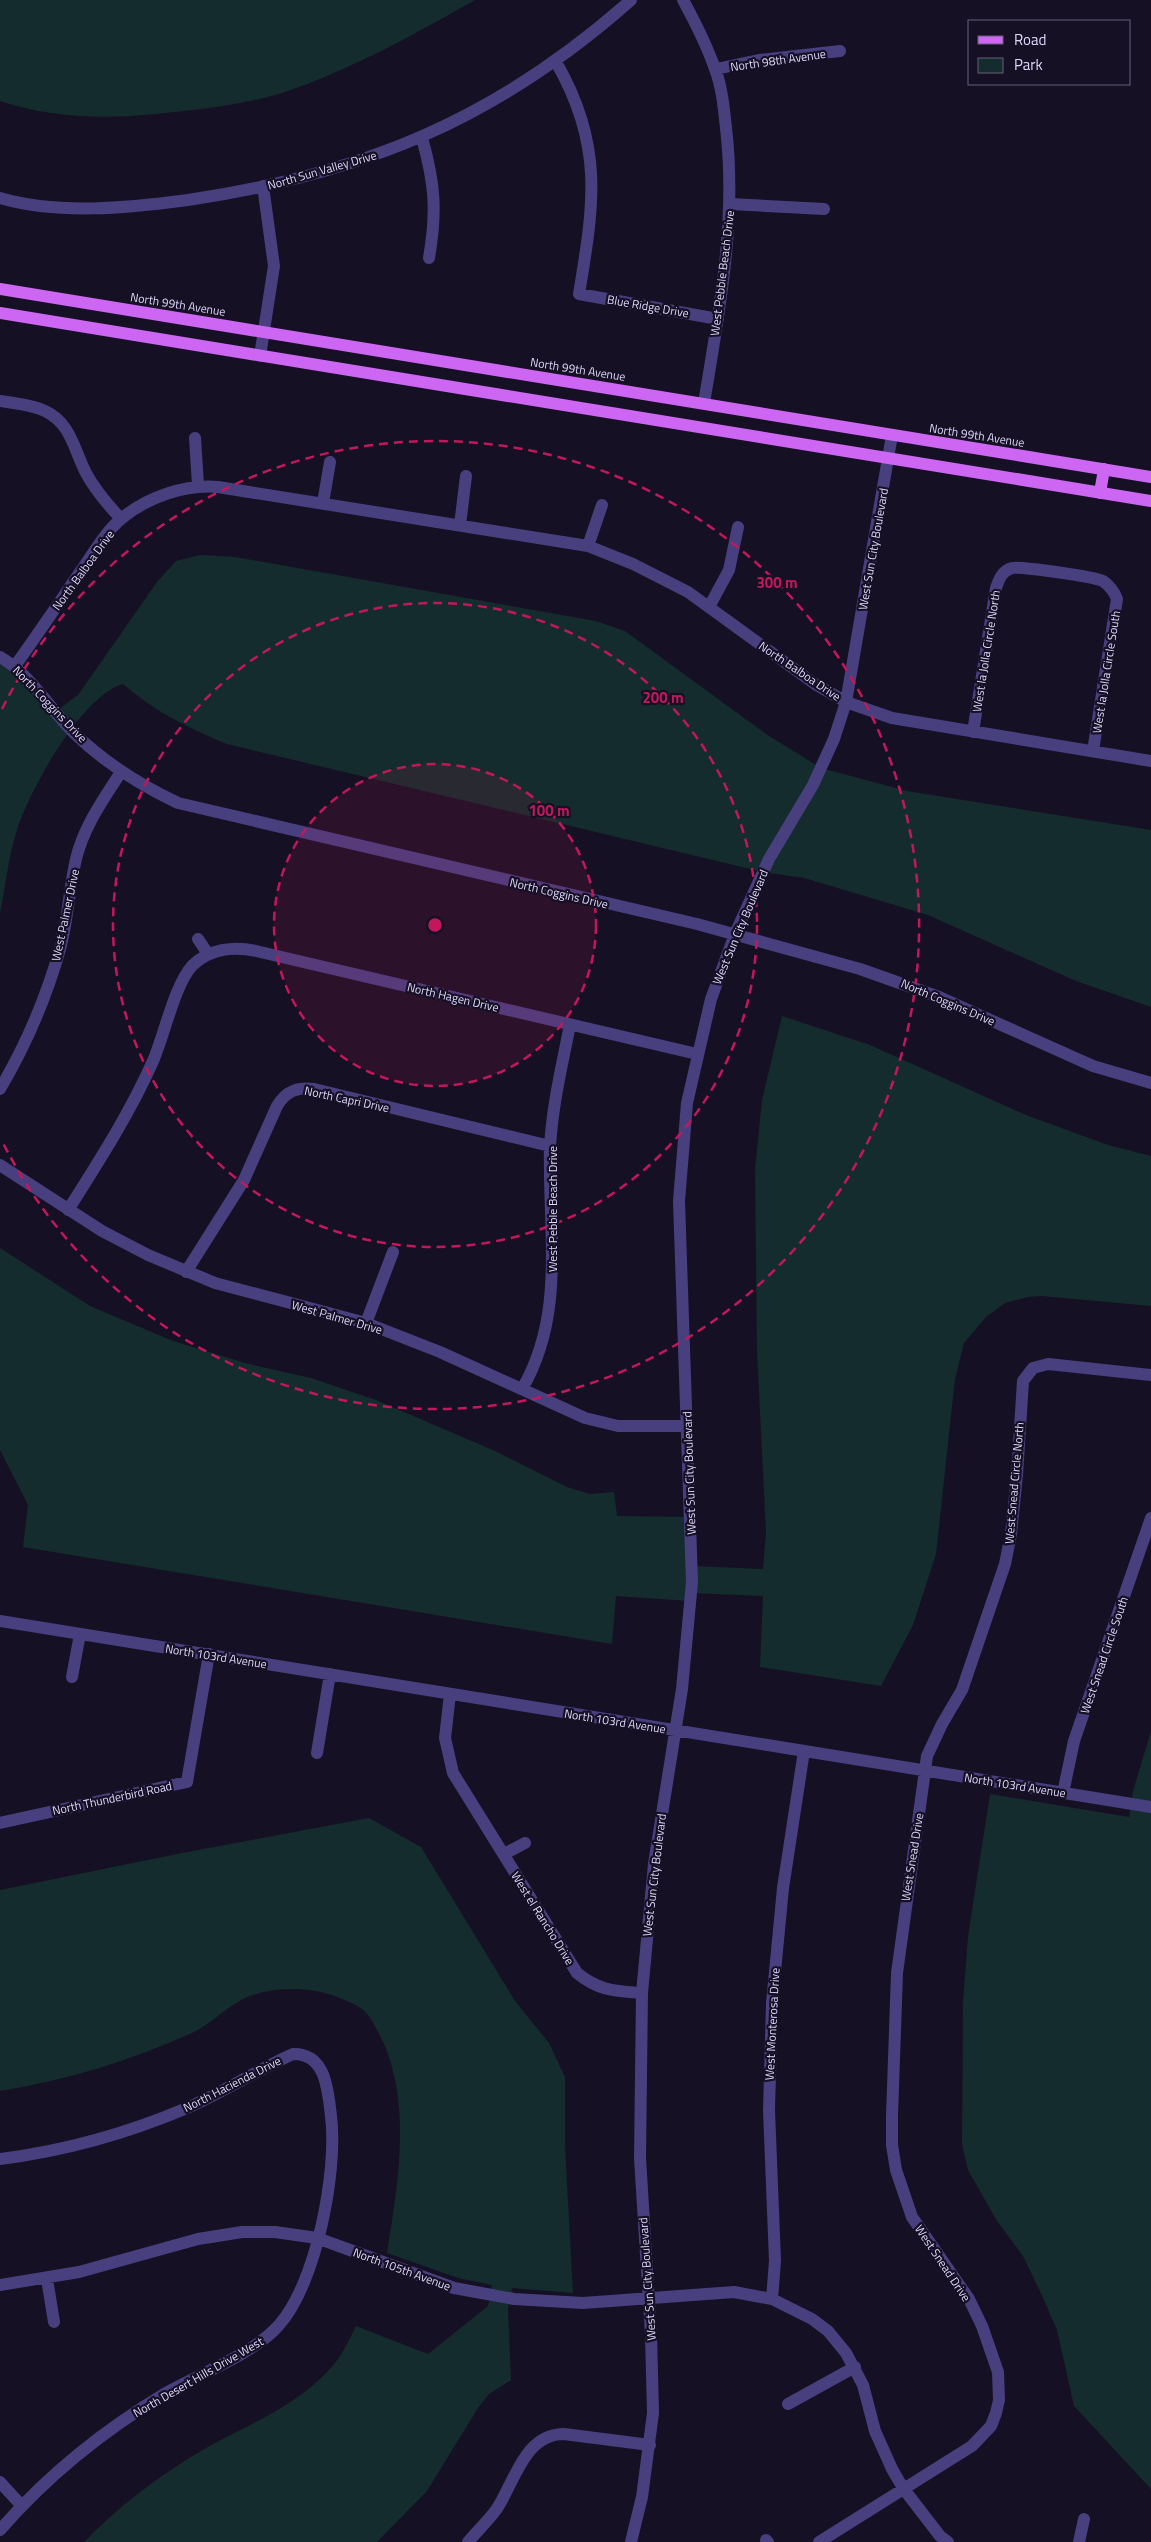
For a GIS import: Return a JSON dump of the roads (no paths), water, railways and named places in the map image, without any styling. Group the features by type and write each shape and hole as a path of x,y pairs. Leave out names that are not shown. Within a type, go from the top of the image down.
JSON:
{"main road":[{"name":"North 99th Avenue","path":"0,289 1151,477"},
{"path":"0,313 1151,501"},
{"path":"794,442 798,419"},
{"path":"1100,493 1104,469"}],"street":[{"name":"North Sun Valley Drive","path":"0,198 62,207 134,206 263,186 355,163 422,138 494,100 556,62 631,0"},
{"name":"West Pebble Beach Drive","path":"684,0 716,69 728,142 731,204 727,255 704,403"},
{"name":"North 98th Avenue","path":"716,69 759,60 840,51"},
{"name":"Blue Ridge Drive","path":"556,62 573,91 584,127 592,168 590,226 579,294 718,319"},
{"path":"422,138 429,163 435,210 429,258"},
{"path":"260,356 274,266 263,186"},
{"path":"731,204 824,209"},
{"path":"0,401 44,410 61,421 72,438 86,474 107,504 121,519"},
{"name":"West Sun City Boulevard","path":"631,2542 642,2497 650,2445 653,2382 639,2149 642,1993 654,1864 676,1730 686,1654 692,1582 679,1201 687,1103 711,999 734,934 769,859 813,785 834,739 846,702 892,435"},
{"path":"195,438 198,486"},
{"path":"323,503 330,462"},
{"path":"460,525 466,476"},
{"name":"North Balboa Drive","path":"15,666 103,540 121,519 156,498 198,486 323,503 588,546 668,581 709,607 815,684 846,702 892,718 1151,761"},
{"path":"588,546 602,505"},
{"path":"709,607 729,570 738,527"},
{"name":"West la Jolla Circle North","path":"973,732 996,588 1001,575 1010,568 1018,567 1062,573"},
{"name":"West la Jolla Circle South","path":"1062,573 1102,580 1113,589 1117,599 1093,751"},
{"name":"North Coggins Drive","path":"0,657 15,666 74,733 121,772 178,803 218,814 734,934 892,979 984,1016 1093,1066 1151,1083"},
{"name":"West Palmer Drive","path":"0,1089 18,1059 41,1007 60,948 76,859 86,831 98,806 121,772"},
{"path":"198,940 208,954"},
{"name":"North Hagen Drive","path":"68,1210 135,1100 154,1059 187,973 208,954 228,949 243,948 697,1054"},
{"name":"West Pebble Beach Drive","path":"522,1389 534,1369 543,1344 550,1311 552,1270 550,1146 556,1095 570,1025"},
{"name":"North Capri Drive","path":"186,1272 244,1180 277,1106 290,1091 302,1088 314,1089 550,1146"},
{"name":"West Palmer Drive","path":"0,1165 102,1231 186,1272 215,1283 366,1323 440,1352 585,1418 618,1426 688,1426"},
{"path":"366,1323 393,1252"},
{"name":"West Snead Circle North","path":"925,1771 934,1738 962,1690 1005,1564 1013,1515 1023,1381 1033,1368 1041,1364 1097,1368 1151,1375"},
{"name":"West Snead Circle South","path":"1063,1793 1074,1741 1151,1518"},
{"name":"North 103rd Avenue","path":"0,1621 1151,1807"},
{"path":"72,1676 80,1634"},
{"name":"North Thunderbird Road","path":"0,1823 187,1782 209,1654"},
{"path":"317,1753 330,1674"},
{"name":"West el Rancho Drive","path":"450,1694 445,1738 453,1774 577,1973 590,1984 605,1989 642,1993"},
{"name":"West Monterosa Drive","path":"772,2299 775,2261 769,2120 772,2003 783,1888 804,1751"},
{"name":"West Snead Drive","path":"819,2542 902,2488 972,2446 991,2426 999,2400 998,2372 982,2326 956,2277 912,2217 903,2195 892,2145 892,2052 897,1973 925,1771"},
{"path":"504,1854 525,1842"},
{"name":"North Hacienda Drive","path":"0,2159 72,2146 133,2129 196,2104 293,2054 302,2054 309,2056 320,2066 326,2083 333,2130 334,2148 330,2180 317,2238"},
{"name":"North 105th Avenue","path":"0,2285 46,2279 111,2265 198,2239 224,2234 276,2232 317,2238 408,2273 471,2292 564,2303 734,2292 772,2299 797,2310 828,2331 855,2367 863,2385 875,2431 902,2488 940,2536 948,2542"},
{"name":"North Desert Hills Drive West","path":"0,2530 21,2506 110,2430 197,2375 253,2347 267,2337 291,2311 301,2292 317,2238"},
{"path":"46,2279 54,2322"},
{"path":"788,2404 855,2367"},
{"path":"468,2542 496,2510 531,2448 542,2438 552,2434 564,2434 650,2445"},
{"path":"0,2482 21,2506"},
{"path":"1079,2542 1084,2519"}]}
